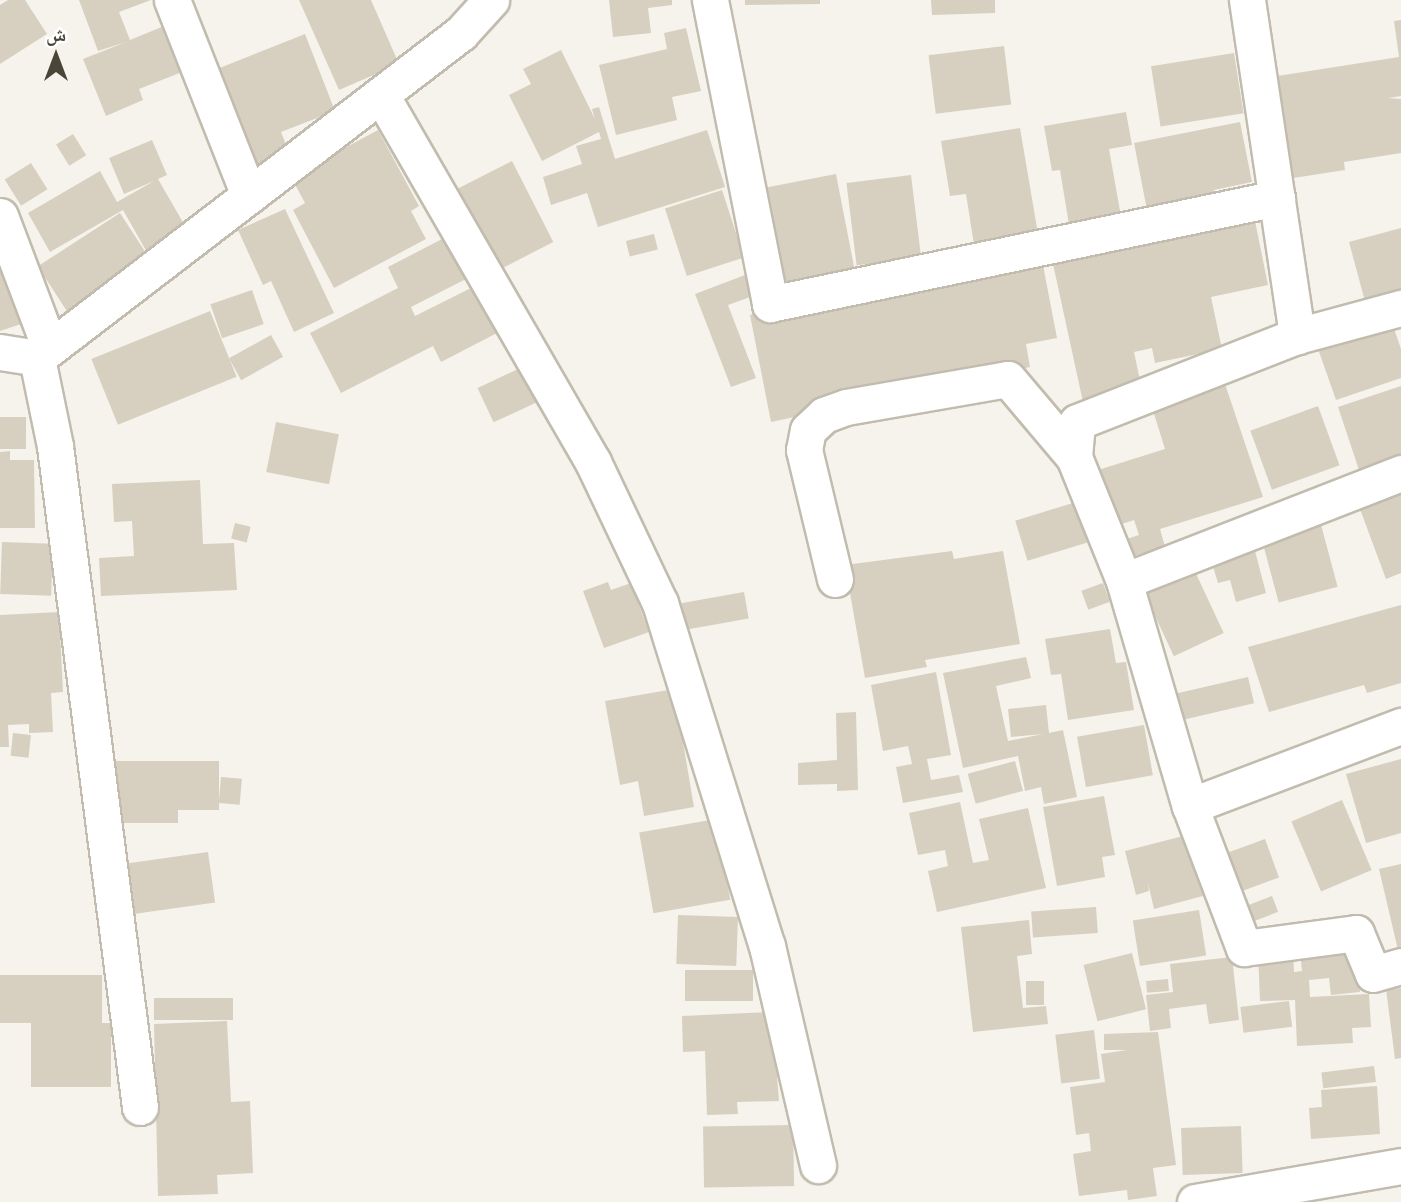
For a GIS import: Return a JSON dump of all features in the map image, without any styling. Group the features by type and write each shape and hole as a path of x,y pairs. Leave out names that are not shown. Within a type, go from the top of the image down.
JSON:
{"street":[{"path":"172,0 249,195"},
{"path":"0,352 43,353 461,33 491,0"},
{"path":"710,0 770,304 1277,198"},
{"path":"1247,0 1297,336"},
{"path":"381,94 593,462 660,603 767,946 818,1165"},
{"path":"0,216 43,353 140,1107"},
{"path":"1074,457 1077,422 1297,336 1401,308"},
{"path":"835,579 804,450 808,430 824,415 845,407 1008,379 1074,457 1124,581 1190,806 1244,948 1356,933 1373,974 1401,966"},
{"path":"1124,581 1401,473"},
{"path":"1190,806 1401,726"},
{"path":"1195,1202 1401,1166"}],"building":[{"path":"8,0 25,0 47,34 0,64 0,5"},
{"path":"79,0 151,0 119,12 130,40 164,26 182,72 139,89 143,100 106,116 83,59 126,42 98,51"},
{"path":"299,0 371,0 399,64 339,90"},
{"path":"609,0 672,0 672,5 648,8 651,33 613,37"},
{"path":"745,0 820,0 820,4 745,5"},
{"path":"931,0 995,0 995,13 932,15"},
{"path":"1401,20 1401,96 1388,98 1401,99 1401,153 1344,162 1345,170 1287,179 1271,77 1399,57 1394,21"},
{"path":"686,28 701,91 672,97 677,120 616,135 599,65 667,49 664,33"},
{"path":"305,34 335,111 281,132 289,152 248,168 212,71"},
{"path":"1004,46 1011,105 936,114 929,55"},
{"path":"561,50 595,119 592,109 599,107 615,159 707,130 725,187 598,227 587,193 551,205 543,177 582,164 576,146 601,139 599,132 542,161 509,95 531,84 523,69"},
{"path":"1234,53 1244,113 1161,126 1151,66"},
{"path":"1126,112 1132,145 1109,149 1122,222 1070,231 1060,170 1052,171 1044,126"},
{"path":"1240,122 1252,182 1214,190 1215,197 1147,210 1134,143"},
{"path":"1020,128 1038,234 974,245 966,194 950,196 941,141"},
{"path":"378,130 419,206 411,211 426,239 334,288 293,210 305,203 291,177"},
{"path":"73,134 86,155 69,166 56,145"},
{"path":"152,140 167,175 158,179 192,238 152,261 123,210 50,252 28,213 100,171 117,202 154,181 124,194 109,158"},
{"path":"512,161 553,242 491,274 450,193"},
{"path":"31,163 47,189 21,206 5,179"},
{"path":"836,174 856,276 787,289 767,187"},
{"path":"911,175 921,257 857,265 846,183"},
{"path":"722,190 744,258 687,276 665,209"},
{"path":"285,209 334,313 294,332 271,281 263,285 238,230"},
{"path":"1253,211 1268,285 1211,297 1222,349 1155,363 1152,348 1134,352 1142,390 1083,402 1053,264 1189,234 1187,225"},
{"path":"120,213 154,266 72,319 38,266"},
{"path":"1401,228 1401,296 1366,305 1349,242"},
{"path":"654,234 658,250 630,257 626,241"},
{"path":"444,238 466,279 411,307 415,316 475,286 499,332 441,362 433,346 341,393 310,333 398,288 388,267"},
{"path":"0,256 24,323 0,331"},
{"path":"1042,260 1057,338 1026,344 1030,367 771,422 750,315"},
{"path":"745,275 753,296 728,305 756,378 731,387 695,294"},
{"path":"252,290 264,324 222,338 210,304"},
{"path":"210,311 237,377 118,425 91,359"},
{"path":"1391,320 1401,349 1401,378 1336,400 1317,346"},
{"path":"271,335 283,357 241,380 229,358"},
{"path":"531,363 547,397 494,422 478,388"},
{"path":"1222,375 1263,497 1160,529 1165,547 1133,556 1127,539 1139,535 1134,520 1116,526 1098,470 1165,449 1149,398"},
{"path":"1401,386 1401,456 1359,470 1338,407"},
{"path":"1318,406 1340,465 1272,490 1250,431"},
{"path":"0,417 26,417 26,449 0,449"},
{"path":"276,422 339,434 329,484 266,472"},
{"path":"10,451 10,460 34,460 35,528 0,528 0,452"},
{"path":"200,480 203,544 234,543 237,590 101,596 99,558 134,556 132,521 114,522 112,484"},
{"path":"1401,485 1401,573 1386,579 1357,501"},
{"path":"1086,499 1098,539 1028,561 1015,521"},
{"path":"1320,521 1338,587 1279,602 1261,537"},
{"path":"235,523 251,527 247,542 231,539"},
{"path":"2,542 53,544 51,596 0,594"},
{"path":"1254,547 1266,593 1236,602 1230,580 1218,583 1211,560"},
{"path":"952,551 954,559 1003,551 1020,644 925,660 927,667 865,678 845,565"},
{"path":"1192,565 1224,633 1174,656 1142,588"},
{"path":"608,582 611,590 631,583 649,632 604,648 583,591"},
{"path":"1103,583 1110,602 1088,610 1081,591"},
{"path":"744,592 749,619 680,631 675,604"},
{"path":"1401,605 1401,683 1367,693 1364,685 1269,712 1248,647"},
{"path":"59,612 63,692 51,693 53,732 29,733 29,724 8,725 9,747 0,747 0,615"},
{"path":"1110,629 1116,663 1126,662 1134,710 1068,720 1061,674 1051,675 1045,639"},
{"path":"1026,657 1031,678 996,686 1008,741 1043,734 1011,737 1008,709 1046,705 1049,733 1063,730 1077,797 1044,804 1041,787 1025,791 1018,756 963,768 943,673"},
{"path":"936,672 951,755 927,759 931,780 959,775 963,792 903,803 896,767 912,764 908,746 883,751 871,685"},
{"path":"1248,677 1254,703 1179,721 1173,694"},
{"path":"674,689 694,807 644,816 638,781 620,785 605,701"},
{"path":"856,712 858,790 837,791 837,784 798,785 798,763 837,760 836,713"},
{"path":"1144,725 1153,775 1086,787 1077,737"},
{"path":"13,733 31,735 28,758 11,756"},
{"path":"1401,759 1401,833 1366,843 1346,774"},
{"path":"115,761 219,761 219,810 178,810 178,823 115,823"},
{"path":"1015,761 1023,791 976,804 968,774"},
{"path":"221,777 242,779 240,805 219,803"},
{"path":"1104,796 1115,855 1102,857 1105,877 1057,886 1043,807"},
{"path":"1342,800 1372,870 1321,891 1291,821"},
{"path":"960,802 973,863 989,860 979,819 1028,808 1046,888 937,912 928,871 948,866 945,850 918,855 909,813"},
{"path":"716,819 730,900 653,913 639,833"},
{"path":"1187,835 1203,896 1154,909 1148,883 1149,891 1136,895 1125,851"},
{"path":"1265,839 1279,878 1237,893 1223,854"},
{"path":"208,852 215,903 132,914 125,864"},
{"path":"1401,864 1401,950 1398,950 1379,869"},
{"path":"1272,896 1278,912 1254,921 1248,905"},
{"path":"1096,907 1098,933 1033,937 1031,912"},
{"path":"1199,910 1206,955 1140,966 1133,920"},
{"path":"678,915 738,917 736,966 676,964"},
{"path":"1029,920 1032,954 1017,956 1023,1008 1046,1006 1048,1024 973,1032 961,927"},
{"path":"1355,946 1360,992 1331,995 1329,978 1309,980 1310,997 1369,994 1371,1027 1352,1028 1353,1043 1297,1046 1295,1000 1260,1001 1258,952 1293,950 1294,972 1302,971 1300,952"},
{"path":"1132,953 1146,1009 1098,1021 1083,965"},
{"path":"1232,957 1239,1020 1209,1024 1206,1004 1169,1009 1171,1028 1150,1031 1146,995 1173,992 1170,964"},
{"path":"685,970 753,970 753,1001 685,1001"},
{"path":"0,975 102,975 102,1023 111,1023 111,1087 31,1087 31,1023 0,1023"},
{"path":"1168,979 1169,991 1147,993 1146,981"},
{"path":"1026,981 1044,981 1044,1005 1026,1005"},
{"path":"1401,988 1401,1058 1395,1059 1386,989"},
{"path":"154,998 233,998 233,1020 154,1020"},
{"path":"1289,1001 1292,1027 1244,1033 1240,1007"},
{"path":"772,1012 779,1101 737,1102 738,1114 707,1115 705,1051 683,1052 682,1016"},
{"path":"227,1021 231,1102 250,1101 253,1173 217,1175 218,1194 158,1196 154,1024"},
{"path":"1094,1030 1100,1079 1061,1083 1055,1035"},
{"path":"1158,1032 1176,1165 1153,1168 1157,1196 1128,1200 1127,1190 1079,1196 1073,1154 1091,1151 1089,1133 1076,1135 1070,1087 1105,1082 1101,1054 1127,1050 1104,1050 1104,1034"},
{"path":"1374,1066 1376,1082 1323,1088 1321,1072"},
{"path":"1377,1086 1380,1134 1311,1139 1309,1108 1322,1107 1321,1090"},
{"path":"793,1125 794,1186 704,1188 703,1127"},
{"path":"1241,1126 1243,1173 1183,1175 1181,1128"}]}
